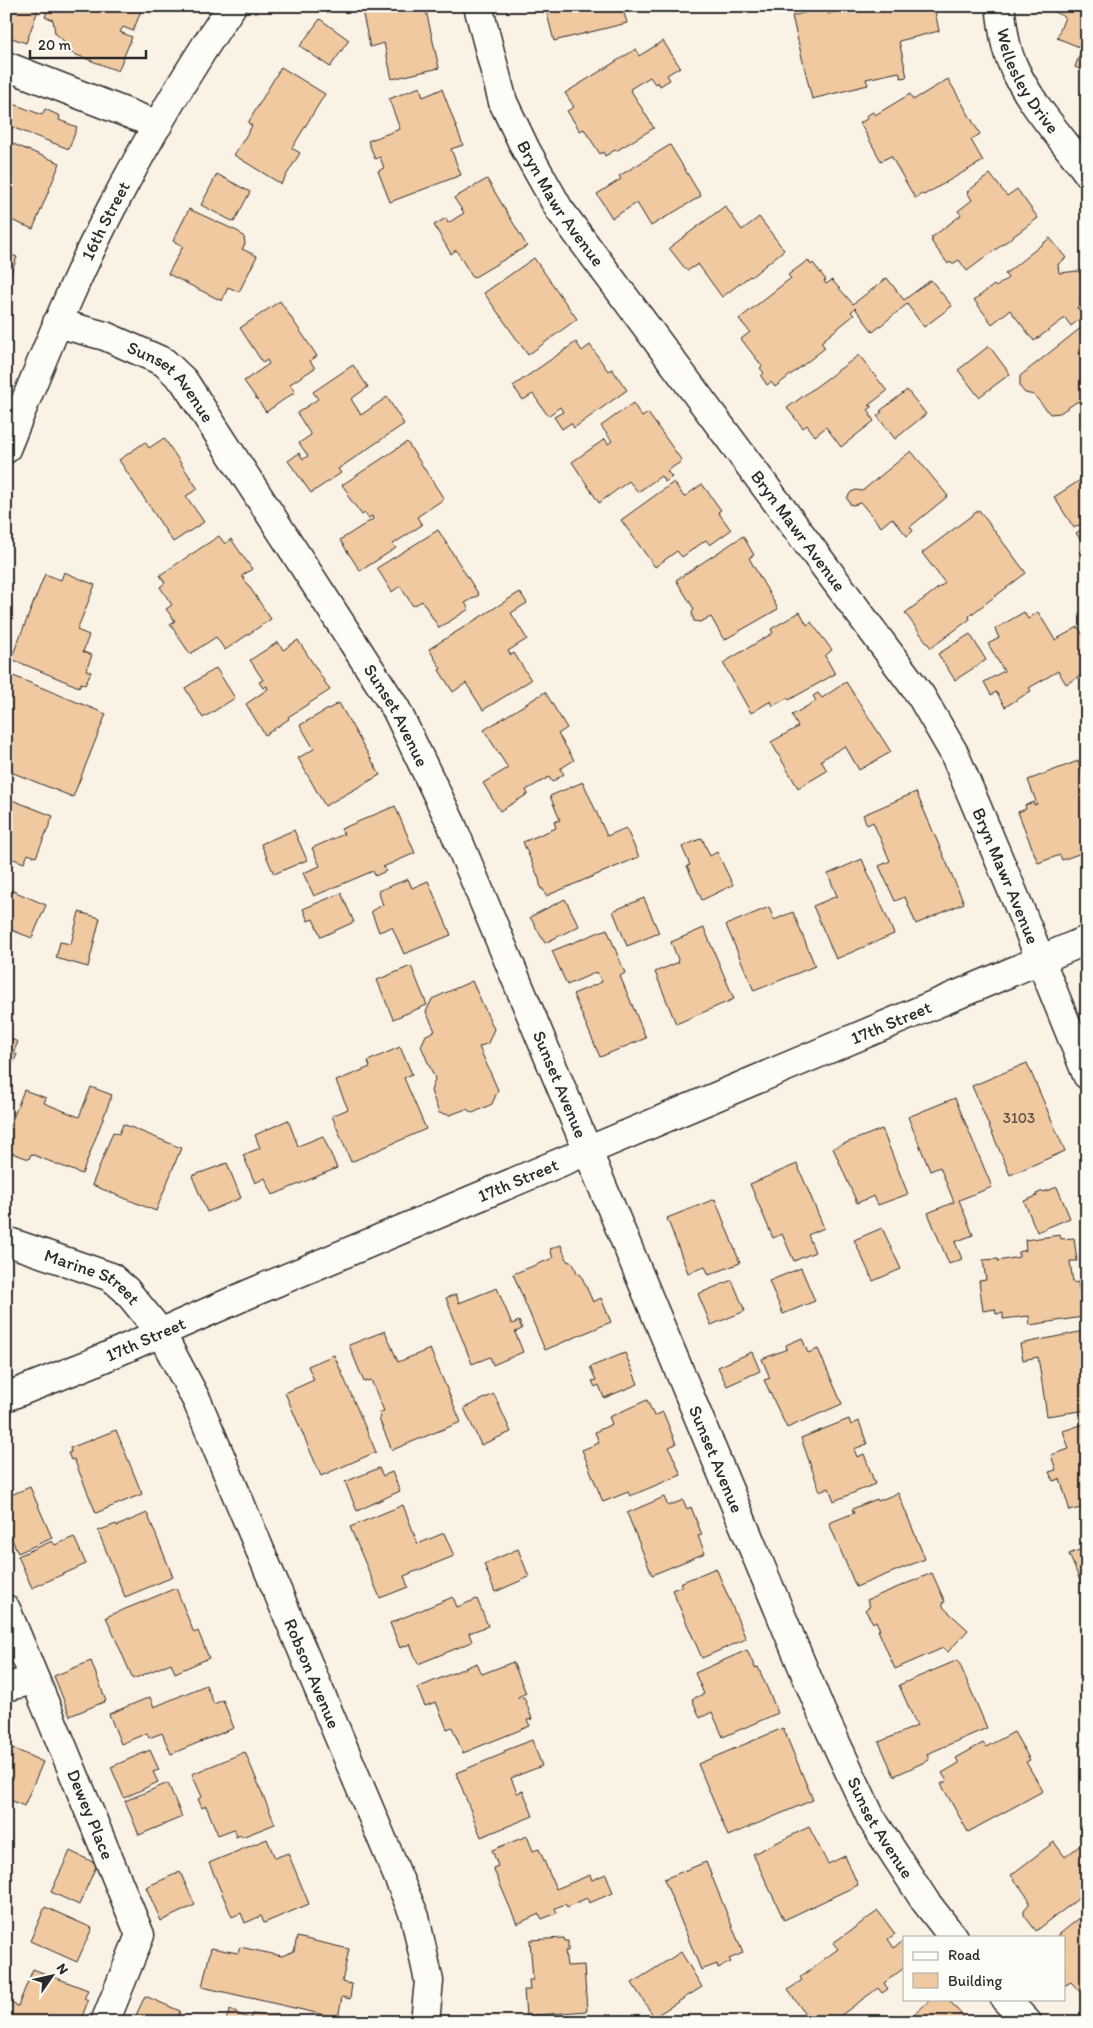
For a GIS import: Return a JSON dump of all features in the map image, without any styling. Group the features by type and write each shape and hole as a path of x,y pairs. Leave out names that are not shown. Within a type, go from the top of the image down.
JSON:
{"street":[{"name":"16th Street","path":"6,449 58,324 111,209 199,54 232,6"},
{"name":"Bryn Mawr Avenue","path":"478,6 503,102 526,150 559,209 921,696 954,753 1087,1075"},
{"name":"Wellesley Drive","path":"1000,6 1011,62 1022,85 1087,172"},
{"path":"6,66 158,125"},
{"name":"Sunset Avenue","path":"58,324 105,336 164,362 184,381 396,709 451,823 818,1702 871,1818 925,1901 952,1936"},
{"name":"17th Street","path":"6,1397 1087,940"},
{"name":"Marine Street","path":"6,1241 111,1277 126,1290 161,1333"},
{"name":"Robson Avenue","path":"161,1333 197,1401 415,1917 429,1981 425,2022"},
{"name":"Dewey Place","path":"6,1609 140,1935 105,2022"},
{"path":"6,1687 35,1680"},
{"path":"1006,2000 1027,2022"}],"building":[{"path":"6,6 28,6 38,10 26,43 6,36"},
{"path":"49,6 143,6 133,31 123,27 120,32 132,37 118,71 61,49 64,41 55,33 53,20 45,17"},
{"path":"361,6 425,6 439,68 392,79 384,43 370,47"},
{"path":"545,6 622,6 627,23 554,41"},
{"path":"859,6 934,6 939,31 899,41 907,77 901,78 899,72 866,79 868,85 812,99 792,16 827,7 828,14"},
{"path":"1040,6 1087,6 1087,72 1075,67 1082,48 1057,38 1065,17"},
{"path":"320,19 349,40 330,67 300,46"},
{"path":"663,41 680,67 667,75 670,80 660,86 658,82 655,84 650,77 630,89 654,128 616,151 605,156 603,152 600,154 584,129 580,131 567,111 574,107 565,93 636,49 639,56"},
{"path":"281,67 325,94 292,148 300,153 281,184 234,155 252,126 248,123"},
{"path":"948,79 980,134 971,140 983,161 924,195 922,194 915,198 891,156 881,161 860,123 873,112 875,115 910,94 913,100"},
{"path":"420,87 423,97 442,89 463,145 451,149 461,175 390,202 378,171 384,168 380,157 375,159 368,141 400,129 389,99"},
{"path":"6,101 42,115 45,109 60,116 59,120 77,127 69,149 6,125"},
{"path":"6,141 60,163 33,229 6,218"},
{"path":"670,145 701,196 651,226 637,203 612,218 597,194 621,179 619,176"},
{"path":"217,174 250,192 234,222 201,205"},
{"path":"990,174 1007,196 1017,189 1038,218 967,271 959,260 948,264 931,241 933,240 931,238 961,215 958,211 972,200 967,192"},
{"path":"487,179 527,246 473,278 456,250 451,254 434,225 446,218 448,223 464,213 454,198"},
{"path":"725,206 742,230 759,217 784,250 751,277 722,297 698,264 687,271 669,248"},
{"path":"189,209 239,232 244,237 245,244 242,249 257,256 239,292 228,287 222,301 168,274 183,246 173,241"},
{"path":"1050,238 1066,258 1058,264 1059,273 1078,271 1087,282 1087,299 1077,307 1083,316 1071,326 1065,318 1034,341 1010,310 992,324 974,300 994,285 996,287 1008,278 1005,274"},
{"path":"6,253 17,257 8,282 6,281"},
{"path":"534,258 577,319 528,355 484,293"},
{"path":"808,260 811,265 813,263 826,280 824,281 826,284 832,280 853,304 887,278 904,300 931,280 952,306 924,327 907,304 873,332 855,308 851,312 854,315 821,342 825,348 775,387 771,382 767,385 761,376 764,373 760,368 762,366 741,339 750,332 739,319 791,278 788,275"},
{"path":"280,301 317,356 310,361 315,368 290,384 295,392 266,412 244,381 269,364 267,360 263,363 240,328"},
{"path":"1087,323 1087,411 1085,412 1078,401 1060,413 1050,414 1034,395 1025,393 1020,387 1020,376"},
{"path":"576,342 582,351 590,345 608,371 612,369 627,390 574,428 571,423 562,429 554,417 563,412 560,407 548,416 533,394 523,400 513,386"},
{"path":"989,346 1010,374 979,397 958,370"},
{"path":"859,355 887,391 869,405 872,407 868,410 874,421 841,447 826,427 815,436 807,425 803,428 787,408"},
{"path":"353,365 368,387 351,399 361,415 387,397 404,424 338,469 341,473 311,493 288,461 299,453 303,459 308,456 299,443 311,435 297,413 318,399 313,392"},
{"path":"907,390 926,414 895,439 877,416 882,412 880,411"},
{"path":"633,403 642,417 648,413 682,461 667,471 672,477 665,482 661,476 638,492 629,481 599,503 572,462 605,439 608,444 612,441 601,426"},
{"path":"164,438 198,489 186,496 204,522 173,542 119,460 145,442 149,448"},
{"path":"407,442 444,499 417,517 422,525 393,544 396,548 360,571 340,540 373,519 372,516 368,518 365,513 362,515 342,485"},
{"path":"911,451 948,496 910,527 913,531 907,536 892,518 881,527 861,503 850,504 847,498 851,492 856,490 862,491"},
{"path":"1085,477 1087,480 1087,520 1074,528 1054,497"},
{"path":"674,482 684,497 702,484 721,510 718,512 731,530 710,545 706,540 682,557 677,551 655,567 621,520"},
{"path":"979,510 1026,573 969,616 970,619 931,648 905,613 945,583 922,553"},
{"path":"1087,526 1086,564 1079,552 1086,548 1076,533"},
{"path":"438,530 479,595 465,603 469,609 439,628 422,601 413,606 400,586 392,592 377,568"},
{"path":"219,536 225,544 231,539 252,569 242,576 271,619 225,650 216,637 190,654 170,624 175,621 166,609 172,605 160,587 165,583 160,575"},
{"path":"743,536 754,555 749,558 778,609 724,640 711,617 700,622 694,621 692,613 694,609 676,580"},
{"path":"64,572 95,585 77,630 89,635 83,652 92,655 86,670 91,672 85,685 81,683 79,687 11,659 45,574 61,580"},
{"path":"520,592 527,603 511,613 527,639 508,651 511,655 514,653 531,680 483,710 466,683 453,692 439,670 441,669 429,649"},
{"path":"800,612 807,625 811,622 832,650 825,656 835,674 789,700 787,698 773,706 771,701 751,713 723,663 773,633 771,629"},
{"path":"1024,612 1028,619 1038,612 1055,640 1078,627 1087,641 1087,672 1066,684 1058,671 1029,688 1031,691 1005,707 996,692 991,695 984,682 1004,671 988,644 999,638 995,629"},
{"path":"970,634 986,660 955,680 938,654"},
{"path":"298,640 330,690 288,717 289,719 265,735 246,704 268,689 267,686 263,688 259,682 263,680 250,660 278,642 283,650"},
{"path":"216,668 235,698 203,718 185,688"},
{"path":"6,673 106,714 73,797 6,770"},
{"path":"846,682 891,752 859,770 845,746 821,760 827,771 798,788 771,742 798,727 792,715 816,701 813,696 818,693 822,698"},
{"path":"545,692 567,728 558,734 574,760 560,769 564,774 552,782 549,777 526,790 528,794 500,811 483,783 508,768 484,730"},
{"path":"339,703 380,775 325,806 298,758 314,749 300,725"},
{"path":"1078,761 1087,785 1087,851 1062,860 1060,855 1038,863 1018,812 1026,809 1025,805 1034,802 1034,805 1037,804 1028,780"},
{"path":"583,782 607,836 626,828 639,857 546,896 543,889 541,889 539,879 523,842 556,828 554,822 560,820 550,796"},
{"path":"6,787 11,789 7,798 53,816 36,857 28,854 24,863 6,856"},
{"path":"916,792 964,903 916,924 905,897 895,901 879,866 890,861 873,822 867,825 863,815"},
{"path":"395,806 415,853 383,867 386,871 375,876 373,871 314,896 303,873 320,866 312,848 344,834 341,829"},
{"path":"294,830 307,860 274,874 261,844"},
{"path":"702,838 710,856 717,852 733,885 702,900 687,866 690,865 682,847"},
{"path":"862,859 894,934 836,959 813,906 837,896 828,874"},
{"path":"408,879 412,888 428,881 451,935 404,954 392,927 379,932 371,911 383,905 378,891"},
{"path":"11,890 46,905 32,938 6,928 6,902"},
{"path":"341,893 354,922 321,937 313,919 308,921 303,909"},
{"path":"644,898 659,933 627,946 613,911"},
{"path":"565,899 579,926 545,943 530,917"},
{"path":"769,907 774,920 793,912 815,966 754,991 726,925"},
{"path":"79,912 100,918 88,967 56,958 60,942 71,944"},
{"path":"704,928 734,999 676,1024 655,972 679,962 671,942"},
{"path":"607,929 625,973 620,976 646,1038 600,1057 573,994 602,982 597,972 567,985 552,951"},
{"path":"411,966 427,1005 393,1019 377,980"},
{"path":"472,981 494,1029 488,1043 479,1047 498,1090 492,1104 473,1113 466,1109 450,1115 439,1113 431,1091 435,1079 421,1046 426,1035 435,1031 426,1012 432,999"},
{"path":"6,1037 18,1042 13,1053 17,1054 6,1081"},
{"path":"400,1047 412,1074 404,1078 426,1129 351,1162 332,1116 348,1109 336,1081 370,1067 368,1061"},
{"path":"1027,1063 1065,1151 1010,1175 972,1086"},
{"path":"91,1087 112,1095 82,1174 31,1154 29,1159 6,1151 6,1136 24,1090 46,1098 44,1103 79,1117"},
{"path":"955,1098 992,1187 959,1200 973,1235 955,1242 962,1259 949,1264 928,1213 954,1202 940,1167 930,1171 908,1117"},
{"path":"288,1120 298,1146 323,1136 337,1168 273,1195 265,1178 255,1183 243,1155 260,1148 255,1135"},
{"path":"123,1124 181,1148 156,1211 92,1185 113,1132 119,1134"},
{"path":"882,1129 908,1194 878,1205 874,1196 857,1203 833,1148"},
{"path":"227,1163 241,1198 207,1212 192,1176"},
{"path":"797,1164 824,1228 808,1235 815,1252 794,1261 782,1234 773,1238 750,1184"},
{"path":"1057,1187 1070,1218 1037,1232 1024,1201 1037,1196 1036,1194 1043,1191"},
{"path":"715,1199 740,1263 709,1275 705,1267 688,1273 667,1218"},
{"path":"882,1228 901,1269 873,1281 854,1240"},
{"path":"1060,1235 1061,1239 1074,1238 1077,1261 1070,1261 1073,1283 1078,1282 1083,1317 1030,1325 1029,1316 1003,1319 1003,1313 996,1314 995,1309 983,1311 979,1281 986,1280 983,1260 998,1259 998,1261 1019,1257 1019,1252 1026,1250 1025,1240"},
{"path":"561,1245 567,1261 573,1263 577,1273 581,1275 593,1302 601,1298 611,1322 545,1350 513,1274 553,1258 550,1249"},
{"path":"801,1268 815,1301 783,1314 769,1281"},
{"path":"732,1280 745,1311 711,1325 698,1294"},
{"path":"497,1288 512,1324 519,1321 522,1329 515,1332 523,1352 493,1365 490,1357 472,1364 446,1298 456,1294 459,1303"},
{"path":"385,1331 398,1362 430,1349 461,1422 392,1450 379,1419 381,1418 379,1413 384,1411 371,1380 364,1382 349,1345"},
{"path":"1084,1331 1087,1348 1087,1410 1047,1416 1038,1357 1023,1360 1020,1344"},
{"path":"802,1338 808,1353 818,1349 842,1404 787,1428 764,1380 770,1378 762,1359 787,1349 786,1345"},
{"path":"752,1352 760,1371 727,1386 718,1367"},
{"path":"625,1353 638,1384 604,1398 599,1385 595,1387 592,1381 596,1380 590,1367"},
{"path":"334,1355 376,1452 321,1476 285,1393 314,1380 308,1366"},
{"path":"494,1394 511,1432 481,1445 464,1408"},
{"path":"647,1400 654,1416 663,1412 676,1444 669,1447 681,1475 630,1496 628,1492 603,1502 582,1450 599,1443 595,1432 612,1424 609,1417"},
{"path":"849,1419 851,1425 859,1421 867,1444 854,1449 857,1457 864,1454 875,1484 834,1501 829,1488 820,1492 801,1438"},
{"path":"1087,1423 1087,1506 1070,1511 1060,1479 1053,1481 1049,1472 1056,1470 1051,1455 1069,1449 1063,1431"},
{"path":"116,1430 142,1494 96,1513 74,1459 71,1460 68,1453 71,1452 70,1448"},
{"path":"379,1468 383,1476 392,1472 400,1491 357,1511 345,1482"},
{"path":"30,1487 52,1538 18,1553 6,1526 6,1497"},
{"path":"898,1493 925,1559 856,1587 829,1523 854,1513 852,1509"},
{"path":"664,1497 668,1506 683,1500 687,1509 691,1507 702,1535 698,1536 705,1553 652,1575 627,1513"},
{"path":"403,1505 418,1544 444,1533 454,1556 404,1576 408,1587 380,1598 350,1527"},
{"path":"147,1513 173,1577 125,1597 98,1531 116,1524 117,1526"},
{"path":"74,1537 86,1564 32,1588 18,1556 52,1541 55,1545"},
{"path":"1087,1547 1087,1589 1084,1590 1069,1554"},
{"path":"518,1549 529,1577 495,1592 484,1564"},
{"path":"716,1568 746,1639 702,1658 672,1590 682,1586 680,1583"},
{"path":"932,1573 945,1602 942,1603 944,1608 968,1630 948,1652 943,1648 895,1669 876,1621 873,1623 865,1610 870,1606 867,1600"},
{"path":"176,1588 194,1633 198,1631 209,1658 175,1673 171,1663 133,1679 106,1617"},
{"path":"453,1597 457,1607 477,1599 488,1626 469,1633 472,1642 418,1664 410,1644 400,1648 390,1623"},
{"path":"747,1650 755,1668 758,1667 778,1713 723,1737 712,1712 700,1718 692,1699 704,1694 695,1673"},
{"path":"958,1660 987,1728 927,1754 929,1760 894,1776 879,1742 917,1726 899,1685"},
{"path":"91,1661 106,1701 70,1716 54,1676"},
{"path":"513,1662 526,1693 518,1697 519,1699 524,1697 532,1719 527,1720 530,1726 463,1753 452,1727 447,1729 436,1702 425,1706 417,1688 477,1663 482,1674"},
{"path":"206,1685 214,1704 223,1700 234,1728 171,1754 162,1733 149,1738 147,1733 121,1744 109,1714 150,1697 154,1707"},
{"path":"783,1728 813,1800 728,1836 698,1764"},
{"path":"1014,1732 1030,1760 1026,1762 1043,1791 968,1832 941,1784 947,1781 942,1773 959,1763 956,1758 983,1743 986,1747"},
{"path":"532,1740 542,1766 511,1778 517,1793 523,1791 533,1816 481,1837 456,1773"},
{"path":"6,1745 43,1762 24,1806 6,1798"},
{"path":"150,1750 159,1770 153,1772 158,1782 124,1798 111,1767"},
{"path":"245,1752 275,1824 242,1837 241,1835 236,1837 234,1829 218,1835 206,1806 202,1808 198,1799 202,1797 192,1774"},
{"path":"168,1783 182,1817 139,1835 125,1801"},
{"path":"809,1827 828,1864 845,1856 858,1885 784,1920 753,1854"},
{"path":"527,1836 533,1851 539,1849 556,1889 590,1875 592,1880 606,1874 613,1893 589,1903 587,1898 567,1907 565,1904 555,1908 557,1913 542,1919 539,1914 517,1924 493,1868 498,1866 492,1850"},
{"path":"267,1839 275,1858 288,1853 309,1904 264,1923 261,1916 245,1923 241,1913 232,1917 209,1863"},
{"path":"1087,1840 1087,1892 1036,1931 1024,1915 1029,1899 1011,1875 1054,1842 1065,1857"},
{"path":"70,1851 97,1864 79,1905 51,1892"},
{"path":"706,1862 743,1953 729,1959 731,1962 718,1968 717,1964 701,1970 664,1879"},
{"path":"180,1872 195,1905 161,1921 146,1887"},
{"path":"45,1907 92,1928 77,1962 30,1941"},
{"path":"878,1911 895,1934 888,1939 894,1948 903,1943 903,1969 884,1983 888,1989 882,1993 878,1988 832,2022 811,2022 788,1990 802,1980 800,1977 838,1949 833,1943"},
{"path":"1087,1912 1087,1993 1083,1989 1080,1992 1071,1982 1066,1985 1066,1936 1057,1936"},
{"path":"297,1937 349,1949 342,1982 352,1984 350,1999 342,1997 338,2018 202,1987 211,1948 238,1953 240,1947 282,1956 294,1951"},
{"path":"564,1938 565,1941 568,1941 568,1951 565,1951 567,1966 584,1965 587,2011 526,2016 524,1990 530,1990 529,1980 533,1980 530,1940"},
{"path":"681,1952 702,1987 654,2017 632,1983"},
{"path":"33,1969 88,1990 84,1999 88,2001 80,2022 6,2022 6,2001 18,2006"},
{"path":"145,1996 180,2011 176,2022 133,2022"},
{"path":"930,2000 949,2000 968,2022 906,2022"},
{"path":"230,2010 250,2019 252,2014 273,2017 274,2015 290,2022 225,2022"}]}
